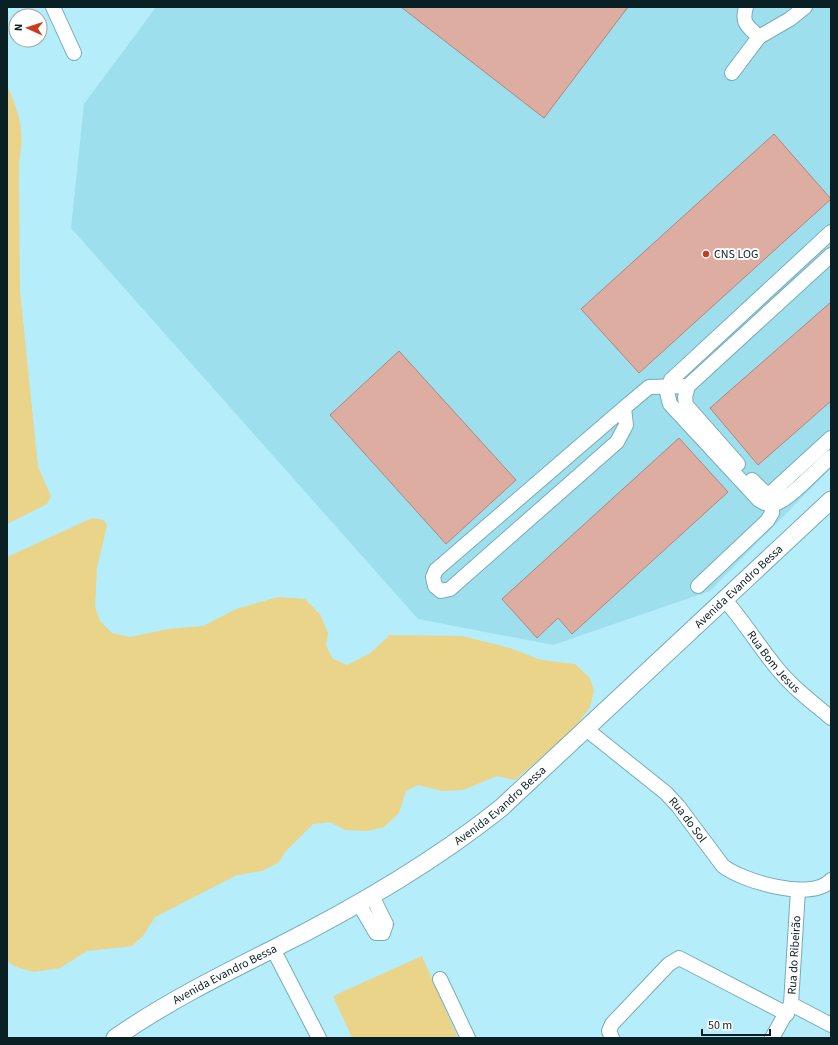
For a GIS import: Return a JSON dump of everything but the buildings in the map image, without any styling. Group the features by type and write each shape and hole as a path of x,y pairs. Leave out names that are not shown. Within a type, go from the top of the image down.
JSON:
{"main road":[{"name":"Avenida Evandro Bessa","path":"115,1038 180,997 365,900 438,855 477,828 501,808 831,500"}],"street":[{"path":"53,7 74,53"},
{"path":"746,7 744,22 759,38"},
{"path":"732,73 759,38 790,19 805,7"},
{"path":"831,232 671,380 668,386 668,398 670,404 759,500 772,498 784,499 831,457"},
{"path":"772,498 760,490 686,405 685,397 688,386 831,255"},
{"path":"624,408 626,425 617,442 450,589 441,591 435,586 433,578 436,570 624,408 649,387 688,386"},
{"path":"698,586 768,521 772,514 772,498 831,438"},
{"name":"Rua Bom Jesus","path":"724,599 735,611 776,668 793,686 827,709"},
{"name":"Rua do Sol","path":"586,729 666,793 678,806 723,866 728,870 761,882 798,890"},
{"path":"798,890 810,889 830,882"},
{"name":"Rua do Ribeirão","path":"772,1038 789,1009 798,890"},
{"path":"273,949 319,1038"},
{"path":"612,1038 609,1030 612,1024 669,964 679,958 789,1009 831,1025"},
{"path":"440,979 468,1038"}],"shaded area":[{"path":"156,7 831,7 831,468 710,591 553,645 418,619 71,228 84,104"},
{"path":"7,85 18,114 21,132 21,152 19,163 20,291 38,467 51,496 47,504 7,524"},
{"path":"92,518 104,520 107,526 97,567 95,607 100,621 112,633 130,637 168,629 203,626 236,609 278,597 305,599 320,614 328,633 326,646 333,659 347,665 369,654 390,635 462,636 510,648 541,660 575,664 590,678 594,691 590,707 573,730 515,780 497,776 463,790 442,791 418,785 406,791 399,813 384,827 367,831 345,830 330,822 313,824 287,850 278,863 262,871 237,875 155,917 143,936 132,946 87,951 60,968 34,972 16,967 7,961 7,557"},
{"path":"422,956 458,1038 352,1038 333,996"}],"place":[{"name":"CNS LOG","path":"706,254"}]}
